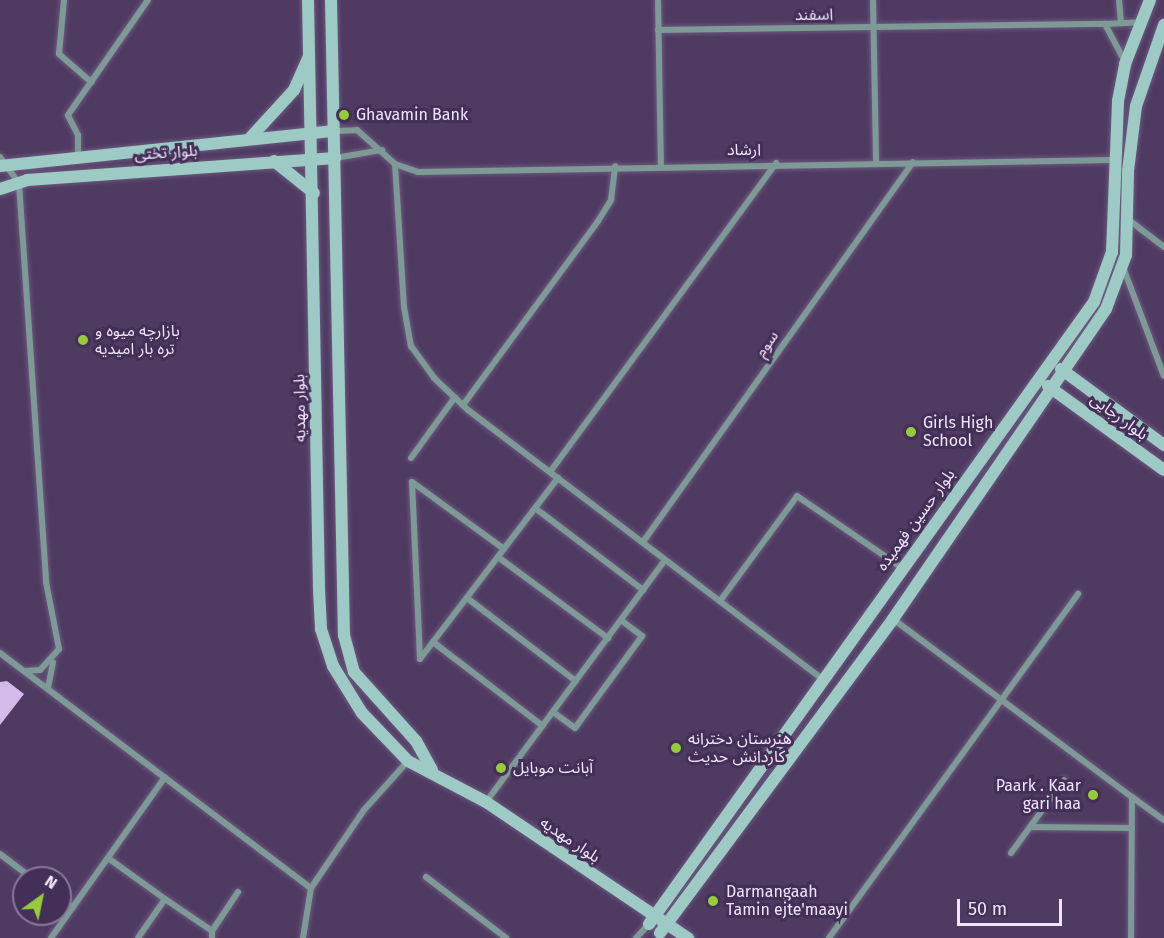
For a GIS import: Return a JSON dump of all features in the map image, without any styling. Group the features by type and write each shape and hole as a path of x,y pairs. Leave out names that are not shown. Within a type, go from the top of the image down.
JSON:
{"street":[{"path":"64,0 59,54 91,82"},
{"path":"78,158 78,135 68,115 148,0"},
{"name":"بلوار مهدیه","path":"308,0 314,132 321,629 348,693 408,761 432,770 486,802 634,904 657,913 688,938"},
{"path":"331,0 335,158 332,219 344,635 354,672 416,741 432,770"},
{"path":"658,0 661,164"},
{"path":"873,0 876,162"},
{"path":"1119,0 1121,23"},
{"name":"بلوار حسین فهمیده","path":"649,924 821,678 1053,363 1105,278 1112,252 1112,160 1125,64 1150,0"},
{"name":"اسفند","path":"658,30 1140,22"},
{"path":"1105,24 1125,64"},
{"path":"634,904 649,924 662,935 668,921 893,619 1066,373 1106,309 1123,267 1129,220 1128,171 1136,106 1164,25"},
{"path":"251,137 294,90 310,55"},
{"path":"334,131 357,130 395,164 411,346 455,397 821,678"},
{"name":"بلوار تختی","path":"3,162 78,158 251,137 334,131"},
{"path":"335,158 382,150"},
{"name":"بلوار تختی","path":"0,189 19,183 274,161 335,158"},
{"name":"ارشاد","path":"395,164 418,172 661,164 1112,160"},
{"path":"274,161 314,193"},
{"path":"3,162 19,183 46,582 59,649 53,662 48,688"},
{"name":"سوم","path":"642,542 913,162"},
{"path":"550,472 776,163"},
{"path":"463,405 598,221 611,200 615,166"},
{"path":"1129,220 1164,247"},
{"path":"1123,267 1164,376"},
{"name":"بلوار رجایی","path":"1053,363 1164,445"},
{"name":"بلوار رجایی","path":"1040,380 1164,470"},
{"path":"411,459 455,397"},
{"path":"504,549 412,482 420,659 467,598 558,478"},
{"path":"720,601 797,496 902,568"},
{"path":"535,508 643,590"},
{"path":"498,557 608,638"},
{"path":"486,802 666,560"},
{"path":"829,938 1078,594"},
{"path":"467,598 576,681"},
{"path":"893,619 1164,820"},
{"path":"553,712 575,728 642,636 621,620"},
{"path":"433,642 543,726"},
{"path":"0,653 311,888"},
{"path":"25,671 53,662"},
{"path":"303,938 311,888 364,810 408,761"},
{"path":"51,938 165,777"},
{"path":"1011,853 1064,780"},
{"path":"1131,938 1132,797"},
{"path":"1030,827 1132,828"},
{"path":"0,854 16,866"},
{"path":"108,858 212,934 238,892"},
{"path":"426,877 506,938"},
{"path":"138,938 165,898"},
{"path":"636,938 649,924"}],"building":[{"path":"7,681 24,694 0,725 0,682"}],"place":[{"name":"Ghavamin Bank","path":"344,115"},
{"name":"بازارچه میوه و تره بار امیدیه","path":"83,340"},
{"name":"Girls High School","path":"911,432"},
{"name":"هنرستان دخترانه کاردانش حدیث","path":"676,748"},
{"name":"آبانت موبایل","path":"501,768"},
{"name":"Paark . Kaar gari haa","path":"1093,795"},
{"name":"Darmangaah Tamin ejte'maayi","path":"713,901"}]}
